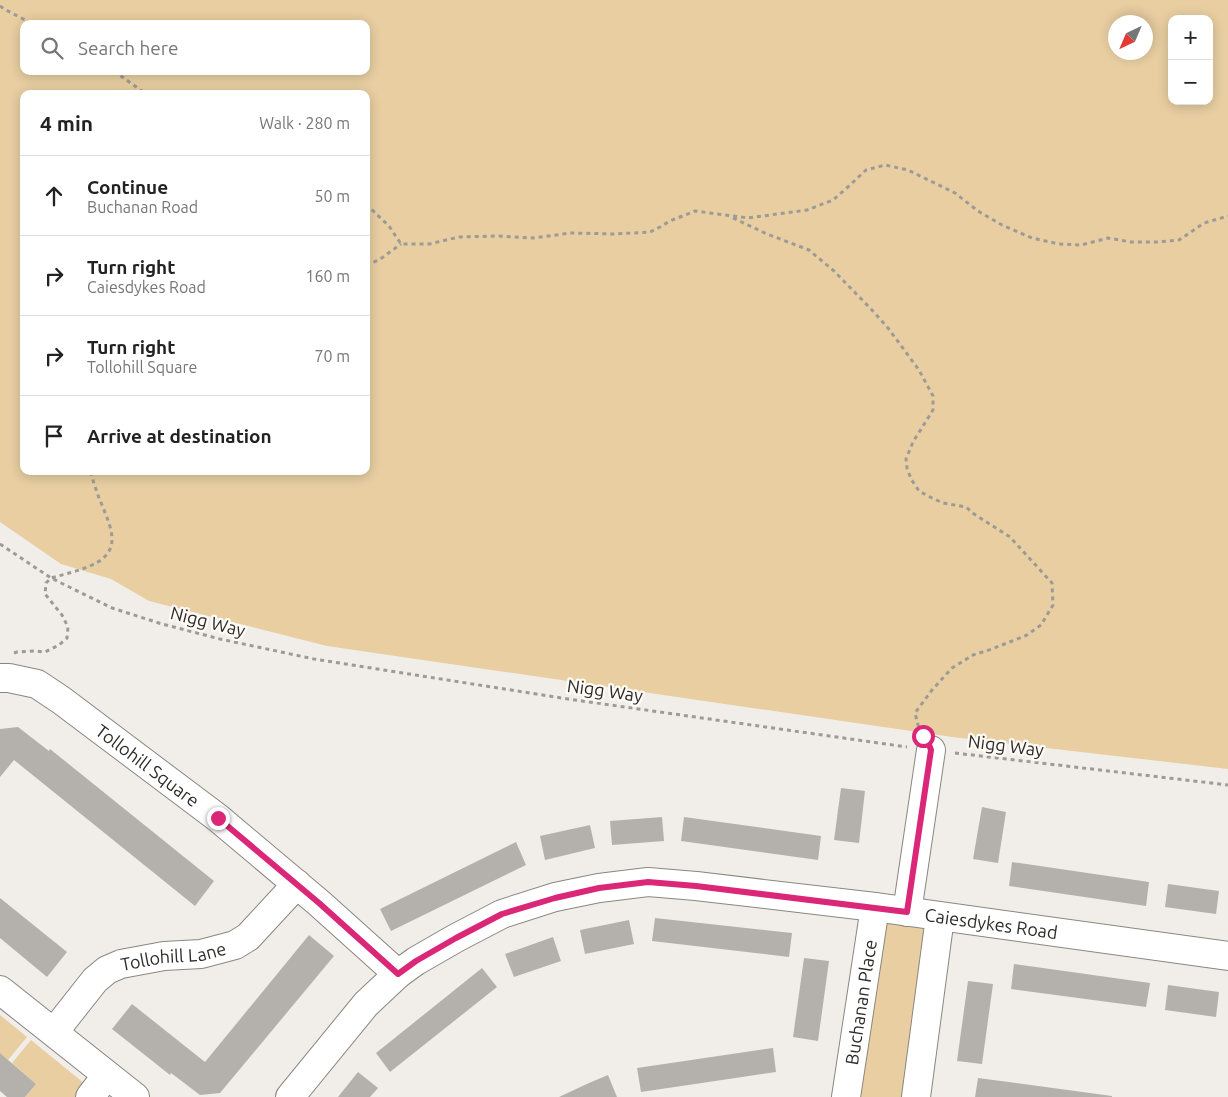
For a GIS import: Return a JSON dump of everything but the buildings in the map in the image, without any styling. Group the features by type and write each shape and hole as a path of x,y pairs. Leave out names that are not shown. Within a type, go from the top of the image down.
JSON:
{"street":[{"name":"Tollohill Square","path":"6,667 9,678 38,684 218,818 297,884 398,974"},
{"path":"907,912 931,750"},
{"name":"Caiesdykes Road","path":"290,1097 366,1004 398,974 416,961 502,914 555,898 599,888 648,882 696,886 875,907 1228,956"},
{"name":"Tollohill Lane","path":"54,1032 95,980 107,970 121,964 164,956 201,954 235,945 248,937 297,884"},
{"name":"Buchanan Place","path":"846,1097 875,907"},
{"path":"916,1097 940,917"},
{"path":"0,990 135,1097"},
{"path":"90,1097 108,1075"}],"path":[{"path":"0,6 25,20"},
{"path":"120,75 140,90"},
{"path":"370,263 379,260 401,244 429,244 459,237 499,236 533,238 571,233 614,234 650,232 670,220 695,210 748,218 807,210 833,200 866,170 885,165 908,170 955,193 978,211 1002,225 1032,238 1059,244 1081,245 1108,238 1131,242 1179,240 1204,223 1228,216"},
{"path":"370,208 388,226 401,244"},
{"path":"728,215 767,234 809,250 834,271 872,309 919,370 933,396 933,410 906,459 911,479 919,491 930,498 943,503 966,507 1010,537 1052,583 1053,605 1041,625 1027,635 973,655 952,668 923,701 915,713 919,728 931,750"},
{"path":"6,667 16,652 45,652 59,645 67,638 68,627 62,616 44,594 46,583 51,578 94,564 105,557 112,546 111,527 91,475"},
{"name":"Nigg Way","path":"0,544 51,578 112,608 162,624 314,659 568,699 931,750 1228,785"}],"shaded area":[{"path":"0,0 1228,0 1228,769 952,737 327,646 149,601 111,579 61,564 0,522"},
{"path":"875,907 940,917 916,1097 846,1097"},
{"path":"0,1015 27,1037 8,1060 0,1053"},
{"path":"31,1040 85,1084 80,1097 25,1097 36,1084 12,1063"}],"route":[{"path":"218,818 319,903 398,974 416,961 502,914 555,898 599,888 648,882 696,886 907,912 931,750 923,736"}]}
